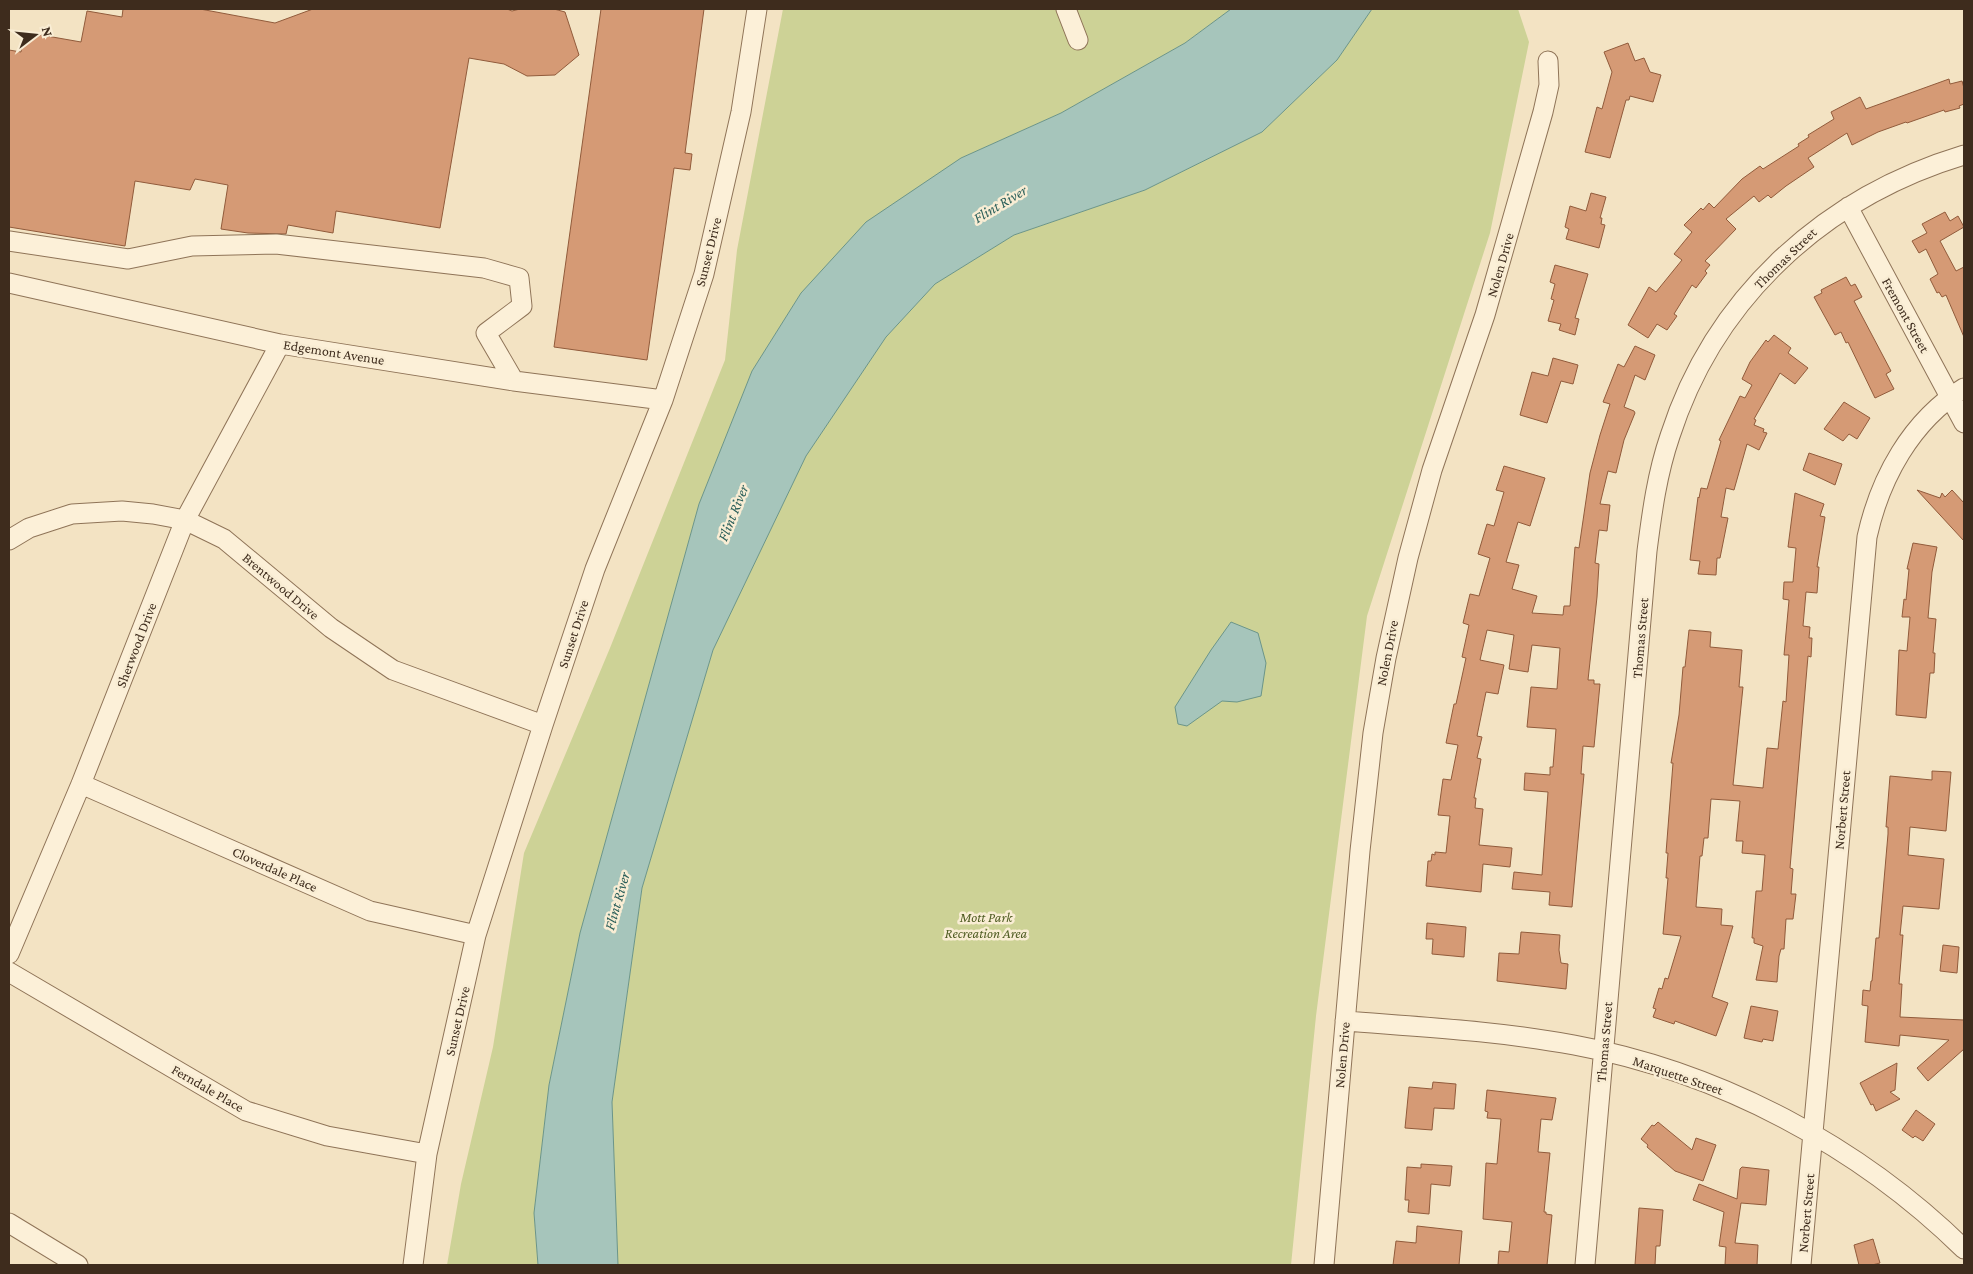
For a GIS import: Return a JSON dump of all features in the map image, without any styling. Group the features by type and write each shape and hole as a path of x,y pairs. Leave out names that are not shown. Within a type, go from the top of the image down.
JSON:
{"street":[{"name":"Sunset Drive","path":"413,1265 427,1154 476,935 595,569 663,400 704,274 741,112 757,9"},
{"path":"1066,9 1078,40"},
{"name":"Nolen Drive","path":"1324,1265 1368,777 1373,733 1392,630 1410,550 1432,470 1485,315 1543,112 1549,85 1548,61"},
{"name":"Thomas Street","path":"1585,1265 1647,551 1653,504 1664,455 1685,395 1713,343 1729,319 1761,279 1784,256 1809,234 1848,207 1901,178 1964,155"},
{"name":"Fremont Street","path":"1848,207 1957,393 1964,423"},
{"path":"9,240 128,260 192,246 276,244 484,268 519,278 522,306 486,333 514,381"},
{"name":"Edgemont Avenue","path":"9,283 280,344 514,381 663,400"},
{"name":"Sherwood Drive","path":"9,954 81,784 185,520 280,344"},
{"name":"Norbert Street","path":"1802,1265 1867,537 1879,493 1893,464 1924,421 1957,393"},
{"name":"Brentwood Drive","path":"9,540 29,528 72,514 122,511 185,520 224,539 331,628 393,670 543,725"},
{"name":"Cloverdale Place","path":"81,784 370,911 476,935"},
{"name":"Ferndale Place","path":"9,972 246,1111 327,1136 427,1154"},
{"name":"Marquette Street","path":"1345,1021 1551,1041 1603,1051 1650,1064 1708,1084 1769,1111 1852,1158 1925,1212 1964,1248"},
{"path":"9,1223 78,1265"}],"green space":[{"path":"783,9 1231,9 1185,43 1061,113 961,158 801,293 752,371 699,504 580,933 549,1085 534,1213 538,1265 447,1265 461,1184 493,1047 524,853 610,648 725,360 737,250"},
{"name":"Mott Park Recreation Area","path":"1372,9 1518,9 1529,42 1490,233 1367,616 1316,1016 1291,1265 618,1265 612,1102 642,888 713,650 806,456 886,337 935,284 1014,235 1145,190 1262,132 1337,60"}],"water":[{"name":"Flint River","path":"1231,9 1372,9 1337,60 1262,132 1145,190 1014,235 935,284 886,337 806,456 713,650 642,888 612,1102 618,1265 538,1265 534,1213 549,1085 580,933 699,504 752,371 801,293 866,222 961,158 1061,113 1185,43"},
{"path":"1231,622 1258,633 1266,663 1261,696 1237,702 1222,701 1187,726 1178,724 1175,707"}],"building":[{"path":"123,9 200,9 275,23 313,9 507,9 512,11 520,9 554,9 565,12 579,55 555,75 527,76 504,64 469,58 440,228 336,211 333,233 288,225 286,234 248,233 221,229 228,185 195,179 190,190 135,181 125,246 9,227 9,50 21,52 24,32 81,42 87,11 122,17"},
{"path":"601,9 704,9 685,153 692,154 690,170 674,168 647,360 554,347"},
{"path":"1628,43 1635,61 1644,58 1650,72 1661,75 1653,102 1630,96 1629,100 1626,100 1610,158 1585,152 1597,107 1602,109 1612,72 1604,52"},
{"path":"1949,79 1950,84 1962,81 1964,104 1959,106 1960,108 1945,112 1944,110 1906,122 1878,132 1852,145 1847,133 1808,158 1814,167 1771,198 1768,195 1759,202 1754,196 1726,219 1736,229 1705,261 1710,265 1705,271 1707,273 1696,288 1692,285 1674,314 1677,316 1667,330 1657,324 1648,338 1628,325 1649,287 1656,292 1682,260 1674,254 1692,232 1684,225 1701,208 1703,210 1709,203 1714,208 1742,179 1760,166 1763,169 1799,146 1798,144 1809,137 1808,135 1834,119 1831,112 1860,97 1866,109"},
{"path":"1591,193 1606,197 1600,218 1602,218 1601,224 1605,225 1599,248 1566,239 1569,229 1565,227 1570,206 1586,211"},
{"path":"1945,212 1950,221 1958,216 1964,227 1940,241 1956,271 1964,267 1964,337 1946,295 1942,297 1939,292 1937,293 1930,279 1938,274 1926,249 1919,253 1912,241 1927,233 1922,224"},
{"path":"1555,265 1588,274 1575,318 1579,319 1575,335 1559,330 1561,324 1548,321 1554,300 1551,299 1555,284 1550,282"},
{"path":"1846,277 1851,286 1855,284 1862,297 1854,301 1891,371 1886,374 1894,389 1875,398 1848,342 1846,343 1841,332 1835,335 1814,297 1822,293 1821,290"},
{"path":"1774,335 1791,348 1788,353 1808,368 1795,384 1780,373 1754,419 1756,420 1754,425 1764,429 1763,432 1767,433 1759,450 1747,444 1734,490 1726,488 1721,517 1728,518 1720,558 1717,558 1716,575 1698,574 1700,561 1690,560 1698,497 1701,488 1707,489 1721,441 1719,440 1740,396 1745,398 1752,385 1742,379 1750,362 1766,340 1768,342"},
{"path":"1635,346 1655,355 1645,380 1635,375 1624,407 1635,413 1624,440 1616,473 1608,471 1600,504 1610,505 1607,531 1599,530 1595,563 1599,564 1597,597 1588,680 1594,680 1594,684 1600,684 1594,747 1583,746 1581,774 1584,774 1572,907 1549,905 1550,892 1512,889 1514,872 1542,875 1548,792 1524,790 1525,773 1550,775 1550,767 1553,767 1556,729 1527,727 1531,687 1557,689 1560,648 1532,645 1528,672 1509,669 1514,635 1487,630 1480,660 1504,665 1498,694 1486,692 1477,736 1482,737 1477,758 1481,759 1474,798 1476,798 1475,808 1483,809 1479,845 1512,848 1510,867 1483,864 1481,892 1426,886 1428,861 1431,861 1432,854 1435,855 1435,852 1446,853 1450,816 1438,815 1443,779 1451,780 1458,745 1446,743 1466,658 1462,657 1469,625 1463,623 1470,594 1479,596 1490,558 1478,554 1487,524 1494,526 1504,492 1496,490 1504,466 1545,478 1530,526 1518,522 1506,562 1519,565 1512,589 1537,596 1532,613 1563,615 1564,606 1570,606 1575,547 1579,548 1590,473 1610,404 1603,402 1618,364 1624,367"},
{"path":"1553,358 1578,365 1573,384 1561,381 1547,423 1520,415 1532,372 1548,376"},
{"path":"1844,402 1870,418 1857,439 1849,434 1843,441 1824,429"},
{"path":"1809,453 1842,464 1835,485 1803,470"},
{"path":"1917,490 1940,498 1942,493 1945,497 1952,490 1964,503 1964,541"},
{"path":"1795,493 1824,504 1820,516 1825,517 1817,567 1819,567 1817,593 1806,592 1803,626 1810,627 1809,638 1812,638 1811,657 1808,656 1790,868 1793,869 1791,894 1796,894 1793,919 1786,919 1784,949 1781,949 1779,956 1777,982 1756,980 1763,946 1754,943 1754,938 1752,938 1756,891 1762,891 1765,855 1742,853 1743,841 1736,841 1740,801 1711,799 1708,838 1704,838 1702,856 1700,856 1696,907 1722,909 1721,925 1733,926 1712,997 1728,1003 1716,1036 1675,1021 1674,1024 1653,1017 1656,1009 1653,1008 1659,988 1662,989 1665,978 1668,979 1681,936 1663,934 1668,878 1666,878 1668,853 1666,853 1673,763 1671,763 1679,715 1683,667 1685,667 1689,630 1711,632 1710,647 1742,650 1739,687 1743,687 1733,785 1763,788 1767,748 1778,749 1783,701 1786,702 1789,655 1784,655 1789,600 1783,599 1784,582 1793,582 1796,548 1788,547"},
{"path":"1913,543 1937,547 1932,572 1928,618 1936,619 1933,653 1935,653 1934,673 1930,673 1926,718 1896,715 1899,650 1907,651 1910,617 1902,617 1904,599 1906,600 1909,569 1907,569"},
{"path":"1932,771 1951,772 1946,831 1910,827 1908,855 1944,859 1939,909 1903,906 1900,935 1903,935 1899,984 1902,984 1900,1017 1964,1020 1964,1049 1928,1081 1917,1068 1949,1040 1900,1035 1899,1046 1865,1042 1868,1006 1862,1005 1863,990 1870,991 1876,938 1879,938 1888,834 1888,827 1886,827 1890,776 1932,780"},
{"path":"1427,923 1466,927 1464,957 1432,954 1433,939 1426,939"},
{"path":"1521,932 1560,935 1559,950 1561,963 1568,964 1566,989 1497,981 1499,953 1519,954"},
{"path":"1943,945 1959,947 1957,973 1940,971"},
{"path":"1751,1006 1778,1011 1773,1041 1763,1039 1762,1042 1744,1038"},
{"path":"1897,1063 1895,1090 1890,1092 1900,1099 1876,1111 1860,1083"},
{"path":"1433,1082 1456,1084 1454,1109 1434,1108 1432,1130 1405,1128 1409,1087 1432,1089"},
{"path":"1487,1090 1556,1098 1552,1120 1541,1119 1538,1152 1550,1153 1544,1212 1552,1215 1547,1265 1498,1265 1499,1251 1509,1252 1512,1222 1483,1219 1486,1163 1497,1164 1501,1119 1487,1118 1488,1112 1485,1111"},
{"path":"1916,1110 1935,1124 1923,1141 1915,1136 1913,1138 1902,1130"},
{"path":"1658,1122 1692,1150 1696,1138 1716,1145 1703,1181 1675,1171 1647,1147 1648,1145 1641,1139 1652,1125 1654,1126"},
{"path":"1421,1164 1452,1166 1450,1186 1431,1184 1429,1214 1408,1212 1409,1200 1405,1200 1407,1167 1421,1168"},
{"path":"1742,1167 1769,1170 1766,1205 1741,1203 1735,1243 1758,1245 1757,1265 1725,1265 1726,1247 1719,1246 1724,1212 1693,1200 1699,1184 1737,1199 1740,1169"},
{"path":"1639,1208 1663,1210 1660,1246 1656,1246 1655,1265 1635,1265"},
{"path":"1417,1226 1462,1231 1459,1265 1393,1265 1396,1241 1416,1243"},
{"path":"1873,1239 1880,1263 1859,1265 1854,1245"}]}
